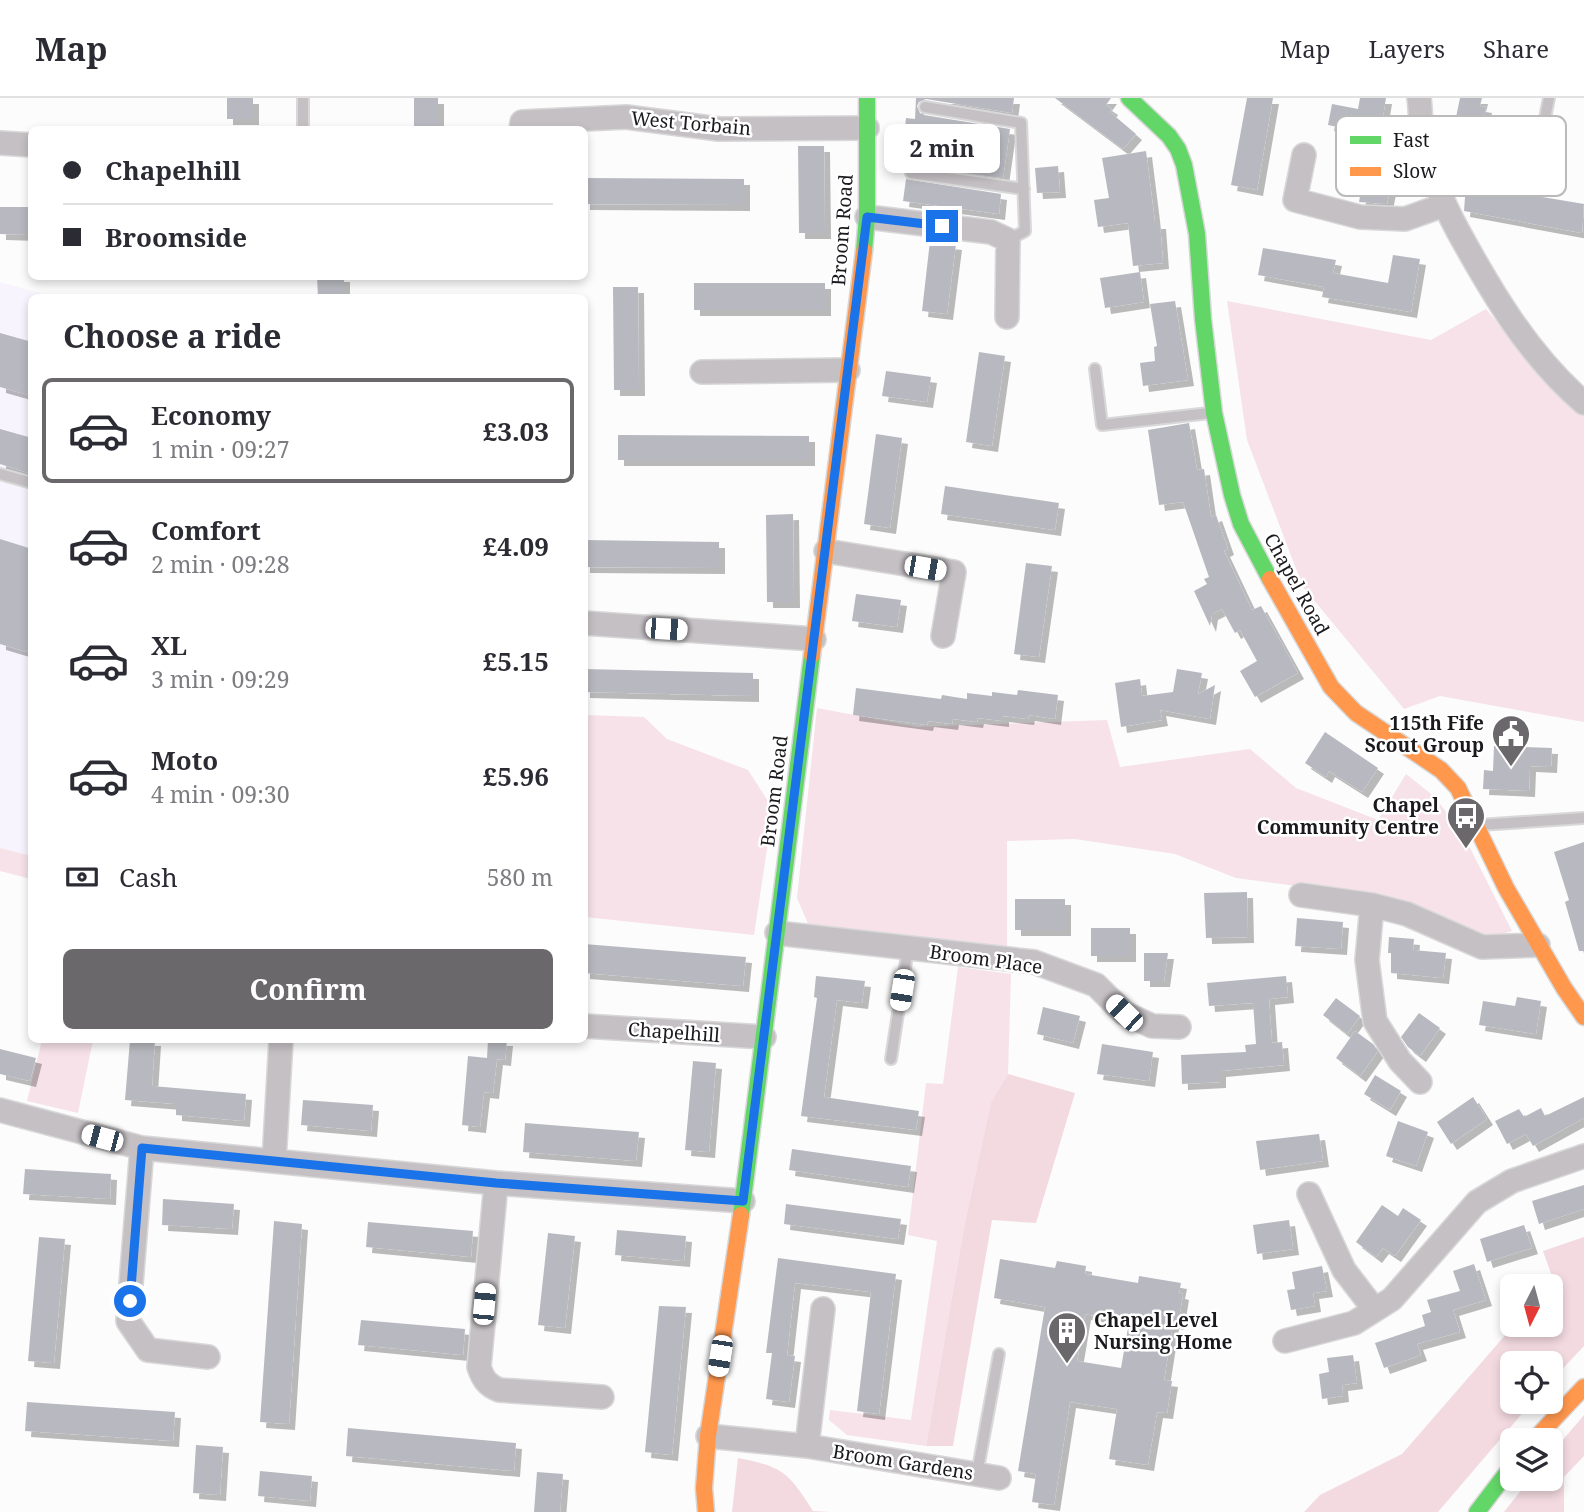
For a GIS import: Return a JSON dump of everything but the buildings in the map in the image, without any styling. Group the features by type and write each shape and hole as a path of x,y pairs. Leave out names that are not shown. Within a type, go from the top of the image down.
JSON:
{"street":[{"name":"Broom Road","path":"706,1512 704,1488 708,1436 743,1201 867,217 867,98"},
{"name":"Chapel Road","path":"1129,98 1169,136 1184,165 1197,234 1214,413 1231,495 1241,524 1280,599 1331,687 1356,713 1441,770 1458,788 1506,888 1538,945 1584,1017"},
{"path":"1419,98 1421,116"},
{"name":"West Torbain","path":"522,126 522,122 626,117 719,129 867,128"},
{"path":"0,143 28,145"},
{"path":"1304,155 1295,200 1360,217 1405,219 1444,205"},
{"path":"1441,196 1473,261 1496,299 1560,383 1584,403"},
{"path":"867,217 991,232 1008,240 1007,317"},
{"path":"702,372 848,370"},
{"path":"825,551 954,572 943,636"},
{"path":"588,623 814,639"},
{"path":"1301,895 1373,905 1407,914 1482,947 1538,945"},
{"path":"1373,905 1367,960 1375,1021 1400,1061 1420,1082"},
{"name":"Broom Place","path":"777,933 1034,962 1096,985 1124,1013 1152,1026 1179,1027"},
{"name":"Chapelhill","path":"588,1026 764,1037"},
{"path":"274,1161 281,1043"},
{"path":"0,1110 142,1148 496,1183 743,1201"},
{"path":"142,1148 128,1321 148,1350 208,1357"},
{"path":"1285,1341 1354,1323 1392,1299 1478,1202 1512,1181 1584,1156"},
{"path":"496,1183 479,1367 482,1377 490,1386 499,1390 602,1397"},
{"path":"1309,1194 1345,1270 1374,1309"},
{"name":"Broom Gardens","path":"807,1446 823,1309"},
{"path":"1545,1428 1584,1387"},
{"name":"Broom Gardens","path":"708,1436 807,1446 988,1476"},
{"path":"1477,1512 1500,1482"},
{"name":"Broom Road","path":"696,1512 704,1488"}],"lane":[{"path":"303,98 303,126"},
{"path":"1546,116 1549,98"},
{"path":"925,107 1021,122 1025,231 1008,240"},
{"path":"911,173 1024,189"},
{"path":"1095,369 1102,425 1214,413"},
{"path":"0,474 28,482"},
{"path":"1476,826 1584,818"},
{"path":"891,1059 908,948"},
{"path":"988,1476 999,1354"}],"shaded area":[{"path":"0,282 44,294 28,294 28,855 0,848"},
{"path":"1227,301 1431,340 1486,309 1559,397 1584,414 1584,722 1440,696 1404,709 1303,587 1247,440"},
{"path":"817,708 917,727 1107,720 1120,767 1250,749 1296,788 1378,820 1406,774 1435,797 1465,838 1512,931 1481,937 1389,898 1236,878 1175,854 1075,839 1007,841 1007,950 809,926 797,898"},
{"path":"588,715 644,717 667,739 748,770 773,809 754,935 588,917"},
{"path":"0,848 28,855 28,878 0,871"},
{"path":"958,967 1011,974 1008,1074 991,1102 965,1222 926,1446 847,1435 829,1420 830,1410 911,1420 937,1241 908,1235 926,1083 943,1084"},
{"path":"41,1043 92,1043 78,1113 27,1101"},
{"path":"1008,1074 1075,1093 1036,1223 992,1220 953,1446 926,1446 965,1222 991,1102"},
{"path":"1584,1237 1584,1346 1563,1368 1563,1351 1500,1351 1500,1414 1522,1414 1510,1428 1500,1428 1500,1439 1438,1512 1304,1512 1320,1495 1402,1454 1504,1337 1563,1337 1563,1274 1551,1274 1543,1251"},
{"path":"1584,1415 1584,1456 1564,1477 1564,1512 1504,1512 1521,1491 1563,1491 1563,1440"},
{"path":"738,1458 775,1468 790,1479 813,1511 831,1512 732,1512"}],"traffic: fast":[{"path":"864,251 867,217 867,98"},
{"path":"1129,98 1169,136 1184,165 1197,234 1214,413 1241,524 1270,579"},
{"path":"741,1215 812,655"},
{"path":"1477,1512 1500,1482"}],"traffic: slow":[{"path":"812,655 864,251"},
{"path":"1270,579 1331,687 1356,713 1441,770 1458,788 1506,888 1564,988 1584,1017"},
{"path":"706,1512 704,1488 708,1436 741,1215"},
{"path":"1545,1428 1584,1387"}],"place":[{"name":"115th Fife Scout Group","path":"1511,768"},
{"name":"Chapel Community Centre","path":"1466,850"},
{"name":"Chapel Level Nursing Home","path":"1067,1365"}],"route":[{"path":"130,1301 142,1148 496,1183 743,1201 867,217 942,226"}]}
